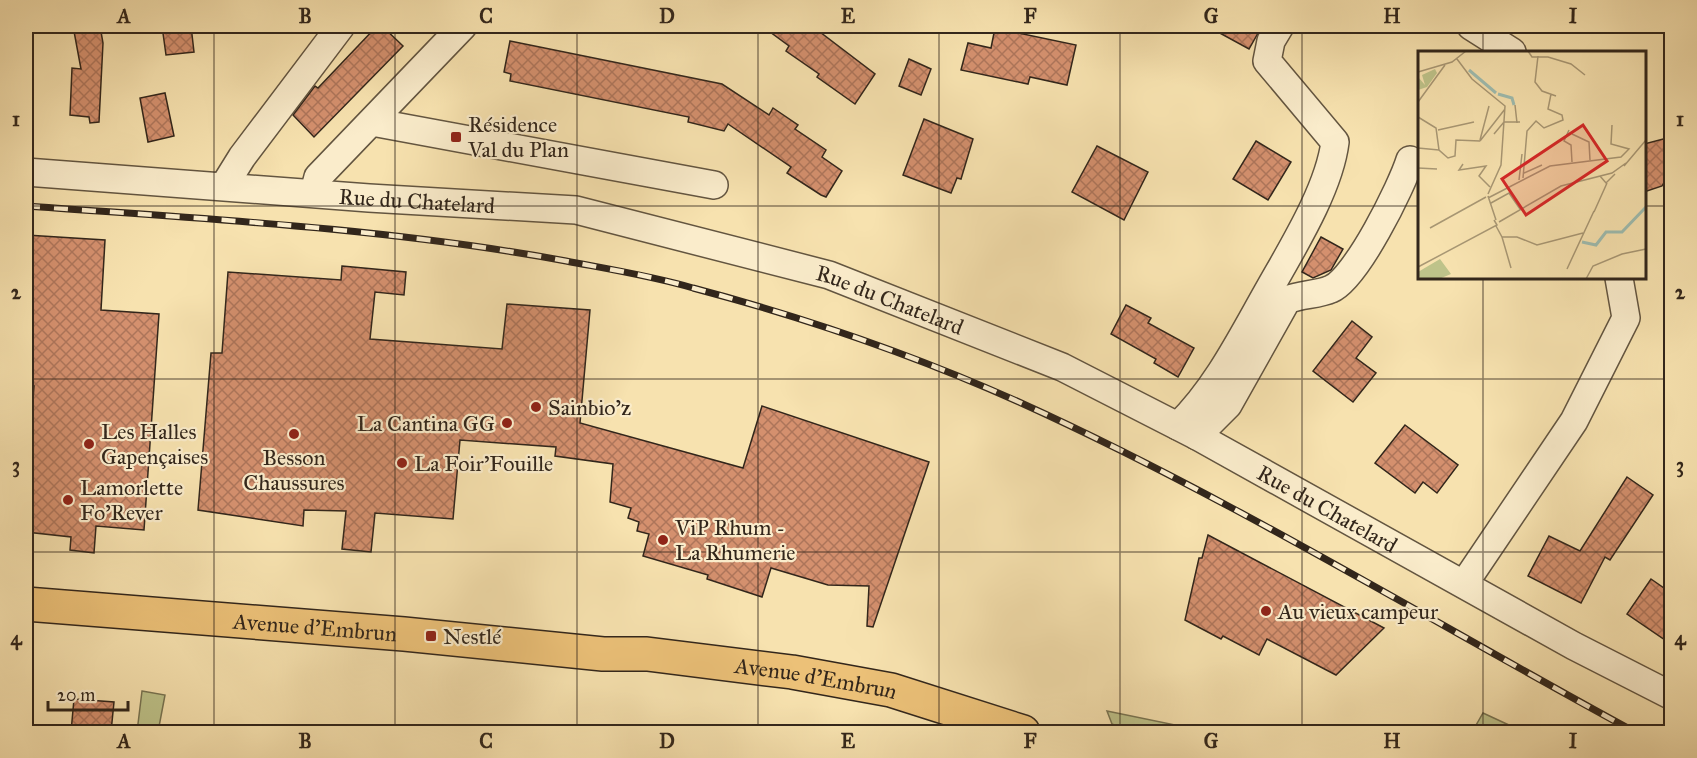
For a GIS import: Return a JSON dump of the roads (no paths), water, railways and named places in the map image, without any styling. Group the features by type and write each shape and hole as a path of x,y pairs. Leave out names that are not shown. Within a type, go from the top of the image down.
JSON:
{"main road":[{"name":"Avenue d'Embrun","path":"26,604 394,633 603,654 658,655 792,672 880,688 939,704 1023,732"},
{"name":"Avenue d'Embrun","path":"603,654 689,674 774,686 965,732"}],"street":[{"path":"224,186 242,156 341,26"},
{"path":"314,192 318,177 463,26"},
{"path":"1187,431 1196,409 1231,356 1292,249 1332,164 1335,142 1267,61 1271,41 1280,26"},
{"path":"1471,26 1510,51"},
{"path":"372,122 714,185"},
{"path":"1187,431 1228,405 1287,300 1302,294 1332,289 1342,281 1384,220 1410,160"},
{"name":"Rue du Chatelard","path":"26,172 314,192 369,198 576,210 829,275 1062,367 1187,431 1574,646 1671,696"},
{"path":"1464,584 1579,411 1626,318 1618,279"}],"railway":[{"path":"26,206 229,220 432,240 630,273 734,299 817,324 939,368 1098,439 1330,561 1635,732"}],"place":[{"name":"Résidence Val du Plan","path":"456,137"},
{"name":"Sainbio'z","path":"536,407"},
{"name":"La Cantina GG","path":"507,423"},
{"name":"Besson Chaussures","path":"294,434"},
{"name":"Les Halles Gapençaises","path":"89,444"},
{"name":"La Foir'Fouille","path":"402,463"},
{"name":"Lamorlette Fo'Rever","path":"68,500"},
{"name":"ViP Rhum - La Rhumerie","path":"663,540"},
{"name":"Au vieux campeur","path":"1266,611"},
{"name":"Nestlé","path":"431,636"}]}
